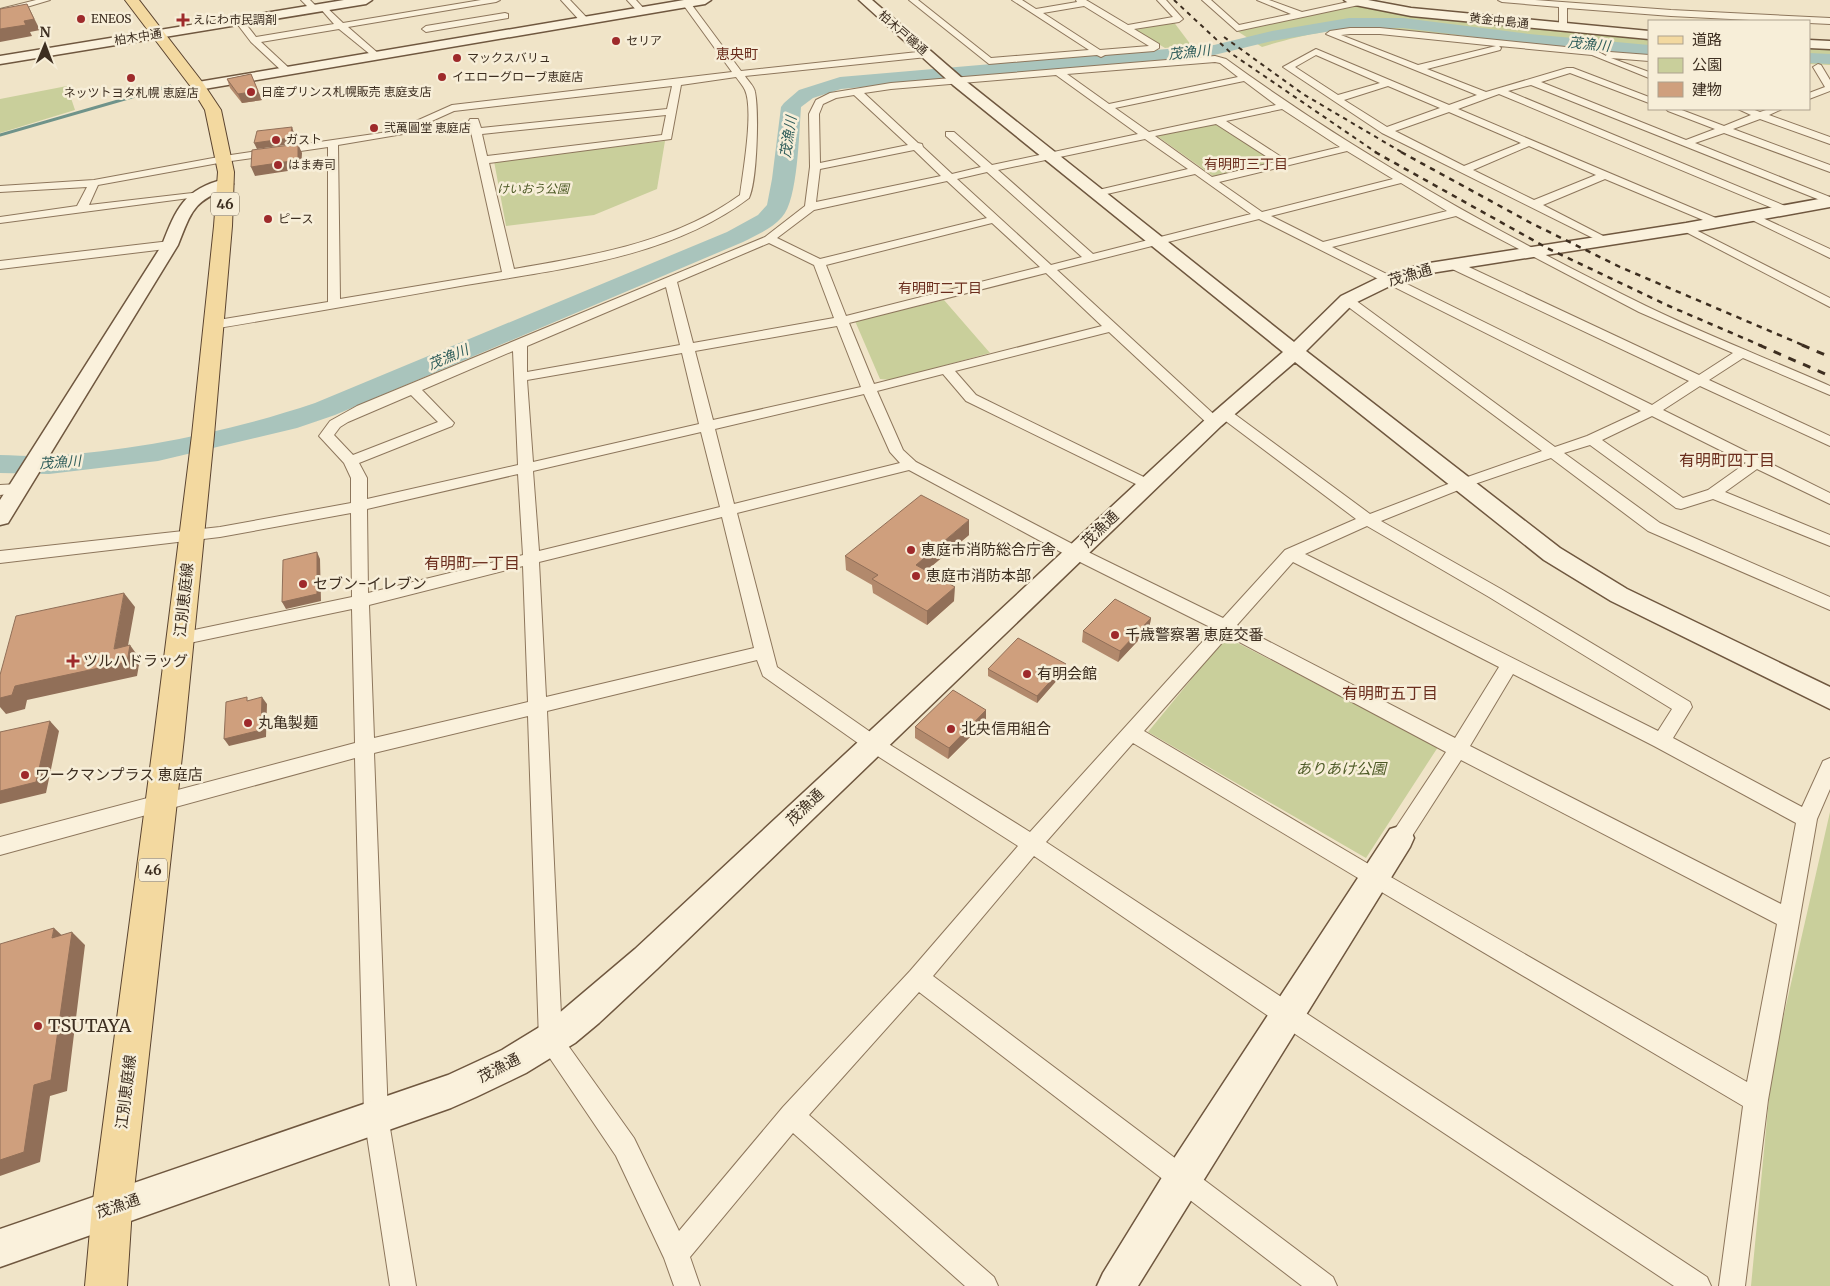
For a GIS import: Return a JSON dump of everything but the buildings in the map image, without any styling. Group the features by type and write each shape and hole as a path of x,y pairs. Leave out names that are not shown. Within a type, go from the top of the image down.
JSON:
{"main road":[{"name":"江別恵庭線","path":"106,1286 112,1208 162,804 202,444 223,226 226,172 213,110 198,86 132,0"}],"street":[{"path":"0,12 46,0"},
{"name":"柏木中通","path":"0,60 238,21 314,5 366,0"},
{"path":"254,40 494,0 518,32"},
{"path":"565,0 585,21"},
{"path":"631,0 642,11"},
{"name":"柏木戸磯通","path":"865,0 956,80 1049,155 1461,484 1552,554 1619,595 1830,699"},
{"path":"913,0 989,61 1101,54 1154,48 1156,46 1083,2 1035,12"},
{"path":"1016,0 1101,54"},
{"path":"1126,28 1178,19 1161,0"},
{"path":"1206,0 1237,28 1357,1"},
{"path":"1261,0 1302,14"},
{"path":"1502,0 1672,13 1830,21"},
{"path":"1659,0 1677,20"},
{"path":"198,86 695,1 750,90 752,106 745,196 714,218 665,239 631,250 509,274 212,325"},
{"name":"黄金中島通","path":"1357,1 1411,12 1648,35"},
{"path":"314,5 342,26 376,56"},
{"path":"1563,5 1563,27"},
{"path":"415,14 438,46"},
{"path":"426,29 505,16"},
{"path":"238,21 254,40 286,71"},
{"path":"1486,95 1330,34 1350,31 1380,31 1596,55 1648,58"},
{"path":"1418,68 1509,44"},
{"path":"1810,44 1830,45"},
{"path":"1333,46 1316,52 1288,67 1386,131 1607,241"},
{"path":"1316,52 1719,223"},
{"path":"0,189 94,183 224,159 333,144 399,132 452,108 677,83 774,69 927,54"},
{"path":"1563,72 1564,66 1596,55 1648,75"},
{"path":"810,207 816,167 814,114 819,102 833,95 956,80 1215,59 1223,61 1284,106 1349,148 1457,212 1643,309 1830,391"},
{"path":"1813,67 1830,68"},
{"path":"1810,96 1830,88 1813,67"},
{"path":"1386,131 1486,95 1570,70 1648,100"},
{"path":"1059,73 1262,216 1830,499"},
{"path":"1106,107 1246,78"},
{"path":"1533,82 1830,201"},
{"path":"484,160 667,137 677,83"},
{"path":"1336,99 1388,83"},
{"path":"856,91 918,146 1112,327 1219,417 1368,520 1495,593 1683,707 1660,741"},
{"path":"1499,91 1786,210"},
{"path":"472,106 476,132 509,274"},
{"path":"403,1286 376,1116 360,601 359,478 352,461 326,436 327,430 335,422 770,239 810,207 1284,106"},
{"path":"1674,110 1830,169"},
{"path":"1746,110 1830,141"},
{"path":"1687,144 1774,110"},
{"path":"476,132 672,111"},
{"path":"1216,120 1285,164"},
{"path":"950,134 1091,258"},
{"path":"1463,170 1531,142"},
{"path":"333,144 334,304"},
{"path":"816,167 918,146"},
{"path":"1212,180 1349,148"},
{"path":"1098,193 1198,170"},
{"path":"1533,205 1607,174"},
{"path":"520,377 841,321 1402,180"},
{"path":"81,209 94,183"},
{"path":"0,220 198,194 225,184"},
{"path":"0,518 14,486 41,452 170,245 182,214 190,200 198,194"},
{"name":"茂漁通","path":"0,1248 451,1091 508,1065 551,1040 646,958 1147,484 1219,417 1295,352 1308,336 1347,300 1388,280 1429,268 1719,223 1830,201"},
{"path":"1321,246 1457,212"},
{"path":"1754,217 1830,254"},
{"path":"770,239 819,262 996,218"},
{"path":"1686,228 1830,303"},
{"path":"0,264 170,245"},
{"path":"819,262 841,321 897,452 911,465 1076,553 1224,626 1788,919"},
{"path":"1452,264 1830,442"},
{"path":"670,280 689,348 769,671 872,743 1032,844 1288,1016 1698,1286"},
{"path":"1347,300 1654,527 1830,604"},
{"path":"0,557 220,532 360,506 869,389 1112,327"},
{"path":"520,345 551,1040 624,1147 676,1254 687,1286"},
{"path":"676,1254 792,1116 918,978 1032,844 1290,554 1368,520 1461,484 1592,439 1652,411 1697,380 1742,353"},
{"path":"946,369 971,398 1147,484"},
{"path":"352,461 446,423 413,389"},
{"path":"1592,439 1681,504 1713,493 1756,463"},
{"path":"180,639 360,601 911,465"},
{"path":"1713,493 1830,541"},
{"path":"1290,554 1660,741 1807,819"},
{"path":"0,846 365,748 763,652"},
{"path":"1116,1286 1182,1179 1288,1016 1509,666"},
{"path":"1132,733 1375,878 1756,1100"},
{"path":"1732,1286 1756,1100 1788,919 1807,819 1830,766"},
{"path":"918,978 1324,1286"},
{"path":"792,1116 985,1286"}],"green space":[{"path":"1356,5 1648,37 1648,53 1379,28 1348,29 1320,33 1262,47 1237,31"},
{"path":"1173,21 1191,45 1165,48 1132,28"},
{"path":"1810,46 1830,47 1830,65 1810,64"},
{"path":"67,86 75,110 0,133 0,99"},
{"path":"1217,123 1276,162 1213,176 1157,136"},
{"name":"けいおう公園","path":"665,141 657,189 594,215 506,226 494,161"},
{"path":"944,300 990,353 891,380 880,379 855,321"},
{"name":"ありあけ公園","path":"1226,637 1438,747 1366,858 1148,732"},
{"path":"1830,812 1830,1286 1751,1286 1772,1067"}],"waterway":[{"name":"茂漁川","path":"0,464 49,465 158,452 287,422 325,409 735,237 766,220 775,212 781,194 791,107 800,97 806,94 840,83 1214,50 1272,36 1349,23 1403,23 1529,39 1648,50"},
{"name":"茂漁川","path":"1810,58 1830,59"},
{"path":"0,135 170,86"}],"railway":[{"path":"1174,0 1232,54 1377,153"},
{"path":"1224,37 1303,94 1403,153"},
{"path":"1375,152 1549,249 1669,306 1762,346"},
{"path":"1401,152 1531,223 1620,267 1805,346"},
{"path":"1759,345 1830,376"},
{"path":"1802,345 1830,357"}],"place":[{"name":"ENEOS","path":"81,19"},
{"name":"えにわ市民調剤","path":"183,20"},
{"name":"セリア","path":"616,41"},
{"name":"マックスバリュ","path":"457,58"},
{"name":"イエローグローブ恵庭店","path":"442,77"},
{"name":"ネッツトヨタ札幌 恵庭店","path":"131,78"},
{"name":"日産プリンス札幌販売 恵庭支店","path":"251,92"},
{"name":"弐萬圓堂 恵庭店","path":"374,128"},
{"name":"ガスト","path":"276,140"},
{"name":"はま寿司","path":"278,165"},
{"name":"ピース","path":"268,219"},
{"name":"恵庭市消防総合庁舎","path":"911,550"},
{"name":"恵庭市消防本部","path":"916,576"},
{"name":"セブン-イレブン","path":"303,584"},
{"name":"千歳警察署 恵庭交番","path":"1115,635"},
{"name":"ツルハドラッグ","path":"73,661"},
{"name":"有明会館","path":"1027,674"},
{"name":"丸亀製麺","path":"248,723"},
{"name":"北央信用組合","path":"951,729"},
{"name":"ワークマンプラス 恵庭店","path":"25,775"},
{"name":"TSUTAYA","path":"38,1026"}],"district":[{"name":"恵央町","path":"737,54"},
{"name":"有明町三丁目","path":"1246,164"},
{"name":"有明町二丁目","path":"940,288"},
{"name":"有明町四丁目","path":"1727,460"},
{"name":"有明町一丁目","path":"472,563"},
{"name":"有明町五丁目","path":"1390,693"}]}
